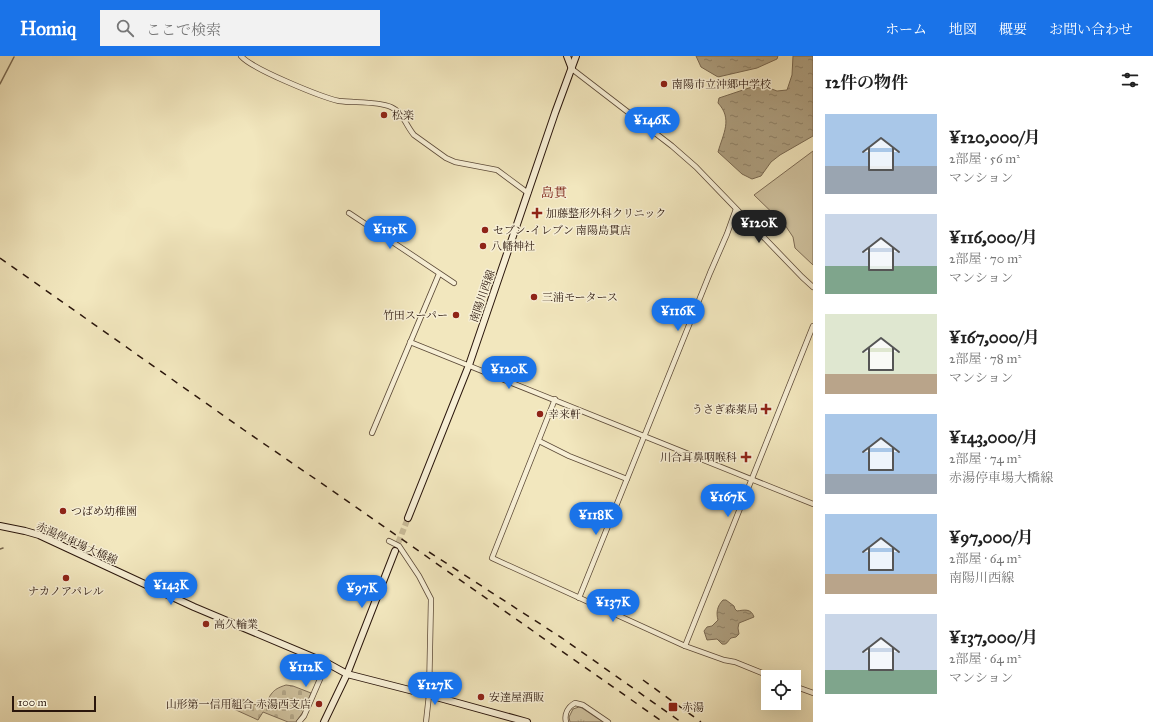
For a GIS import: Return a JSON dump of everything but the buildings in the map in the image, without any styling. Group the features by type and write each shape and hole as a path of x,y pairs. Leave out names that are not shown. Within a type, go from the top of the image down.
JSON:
{"main road":[{"path":"567,56 572,69"},
{"name":"南陽川西線","path":"408,518 468,365 576,56"},
{"name":"赤湯停車場大橋線","path":"0,526 39,535 194,607 327,663 347,674 428,694 527,722"},
{"path":"324,722 347,674 395,551"}],"street":[{"path":"241,56 254,66 320,96 340,101 380,104 392,107 402,116 414,135 446,158 455,162 497,170 528,193"},
{"path":"572,69 672,146 696,167 813,287"},
{"path":"579,598 727,234 736,208"},
{"path":"349,213 454,283"},
{"path":"372,433 439,274"},
{"path":"685,646 813,326"},
{"path":"410,342 813,504"},
{"path":"555,399 492,558 685,646 724,660 735,662 761,673"},
{"path":"539,441 569,456 627,479"},
{"path":"389,541 399,546 419,576 431,599 426,722"},
{"path":"299,722 304,716 327,663"},
{"path":"801,689 813,694"},
{"path":"566,722 565,717 568,709 575,703 583,704 608,722"}],"green space":[{"path":"813,151 813,265 795,248 793,237 785,225 754,195"},
{"path":"286,685 311,693 305,709 296,722 288,722 263,712 258,720 225,705 225,701 227,699 241,699 255,705 263,705 274,691"},
{"path":"579,707 603,722 570,722 569,717 573,709"}],"water":[{"path":"696,56 778,56 777,59 757,68 718,77 701,67"},
{"path":"793,56 813,56 813,136 780,155 771,162 761,176 752,179 742,174 718,152 726,127 723,109 718,103 719,98 755,86 777,91 787,90 792,75"},
{"path":"723,600 726,600 734,606 737,611 745,610 751,612 754,617 739,623 739,634 736,637 731,638 725,644 722,644 717,639 707,640 704,631 707,627 712,626 718,620 717,615 719,605"}],"waterway":[{"path":"0,84 14,57"}],"tunnel":[{"path":"395,551 408,518"}],"railway":[{"path":"0,258 663,722"},
{"path":"429,552 562,638 681,722"},
{"path":"643,680 701,722"}],"place":[{"name":"南陽市立沖郷中学校","path":"664,84"},
{"name":"松楽","path":"384,115"},
{"name":"加藤整形外科クリニック","path":"537,213"},
{"name":"セブン-イレブン 南陽島貫店","path":"485,230"},
{"name":"八幡神社","path":"483,246"},
{"name":"三浦モータース","path":"534,297"},
{"name":"竹田スーパー","path":"456,315"},
{"name":"うさぎ森薬局","path":"766,409"},
{"name":"幸来軒","path":"540,414"},
{"name":"川合耳鼻咽喉科","path":"746,457"},
{"name":"つばめ幼稚園","path":"63,511"},
{"name":"ナカノアパレル","path":"66,578"},
{"name":"高久輪業","path":"206,624"},
{"name":"安達屋酒販","path":"481,697"},
{"name":"山形第一信用組合 赤湯西支店","path":"319,704"},
{"name":"赤湯","path":"673,707"}],"district":[{"name":"島貫","path":"554,192"}]}
